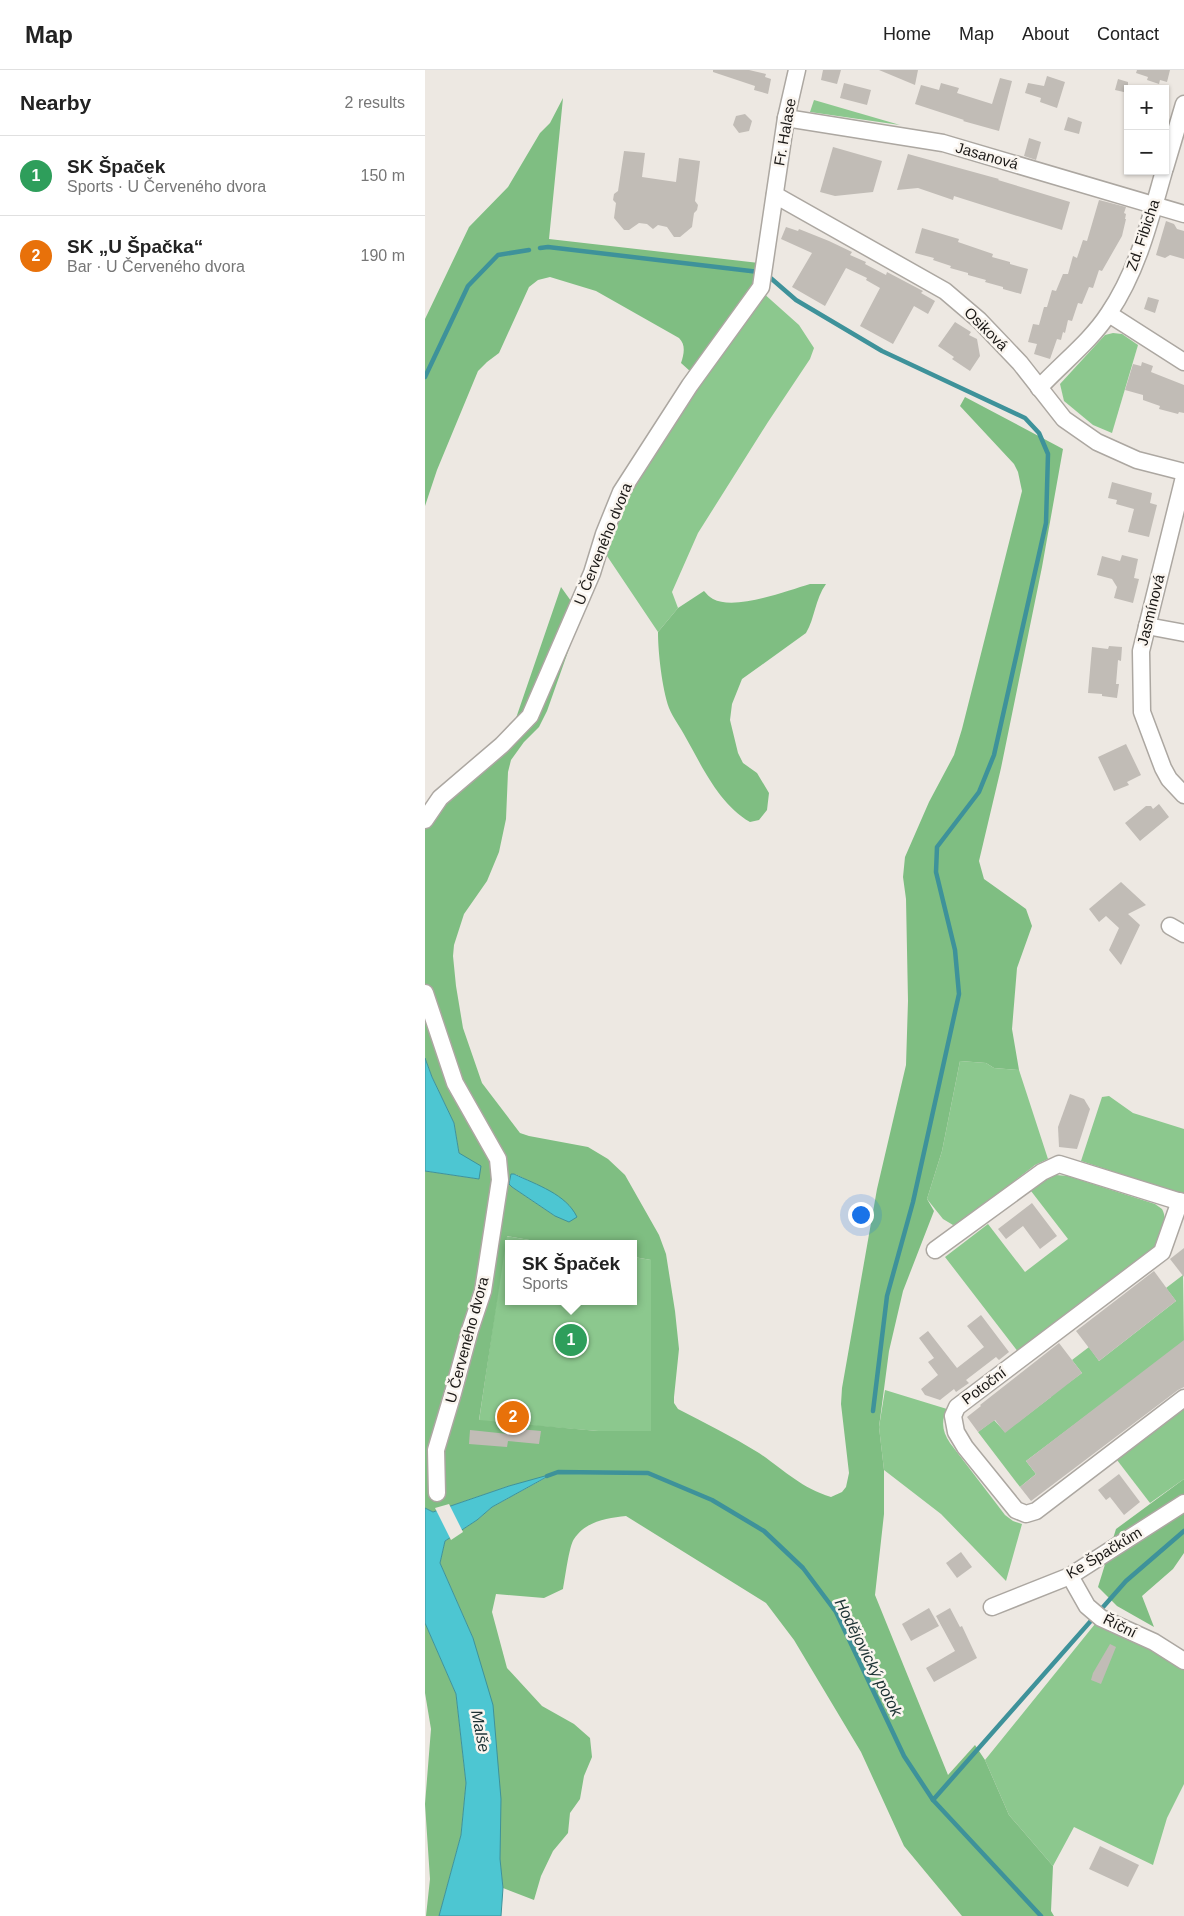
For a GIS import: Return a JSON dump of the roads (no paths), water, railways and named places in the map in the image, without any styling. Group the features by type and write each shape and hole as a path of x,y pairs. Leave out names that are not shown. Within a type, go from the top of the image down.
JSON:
{"street":[{"name":"Fr. Halase","path":"775,195 787,118 797,70"},
{"name":"Zd. Fibicha","path":"1169,156 1184,104"},
{"name":"Jasanová","path":"787,118 943,143 1184,214"},
{"name":"Zd. Fibicha","path":"1039,388 1109,314 1138,258 1163,175"},
{"name":"U Červeného dvora","path":"425,820 440,798 502,745 530,716 592,573 604,534 621,492 690,385 761,287 775,195"},
{"name":"Osiková","path":"775,195 945,291 979,320 1019,363 1064,419 1097,442 1137,460 1184,472"},
{"path":"1109,314 1184,362"},
{"name":"Jasmínová","path":"1184,476 1141,651 1142,712 1163,768 1169,778 1184,794"},
{"path":"1147,626 1184,634"},
{"path":"1170,926 1184,934"},
{"name":"U Červeného dvora","path":"425,993 455,1083 498,1159 500,1180 483,1291 436,1450 437,1493"},
{"name":"Potoční","path":"935,1250 1042,1172 1059,1164 1182,1202 1162,1252 957,1407 953,1416 956,1432 965,1447 1015,1510 1026,1514 1036,1511 1184,1398"},
{"name":"Ke Špačkům","path":"992,1607 1070,1576 1184,1503"},
{"name":"Říční","path":"1070,1576 1087,1606 1101,1618 1154,1642 1184,1661"}],"water":[{"path":"425,1058 454,1123 459,1153 481,1166 479,1179 425,1171"},
{"path":"511,1174 541,1186 558,1196 566,1202 577,1217 569,1222 555,1216 512,1187 509,1184"},
{"name":"Malše","path":"552,1474 492,1507 477,1520 445,1541 440,1563 473,1638 493,1705 501,1799 500,1859 503,1888 501,1916 439,1916 461,1835 466,1783 456,1694 425,1623 425,1508 433,1512 509,1486"}],"waterway":[{"path":"540,248 548,247 759,272"},
{"path":"425,377 468,286 498,255 529,250"},
{"path":"766,274 796,300 882,351 1025,418 1039,433 1048,454 1046,523 994,755 979,792 937,847 936,872 955,950 959,994 913,1202 887,1296 873,1411"},
{"name":"Hodějovický potok","path":"547,1476 558,1472 648,1473 712,1500 764,1531 803,1568 836,1612 904,1756 933,1800 1126,1581 1184,1531"},
{"path":"933,1800 1041,1916"}],"place":[{"name":"SK Špaček","path":"571,1340"},
{"name":"SK „U Špačka“","path":"513,1417"}]}
